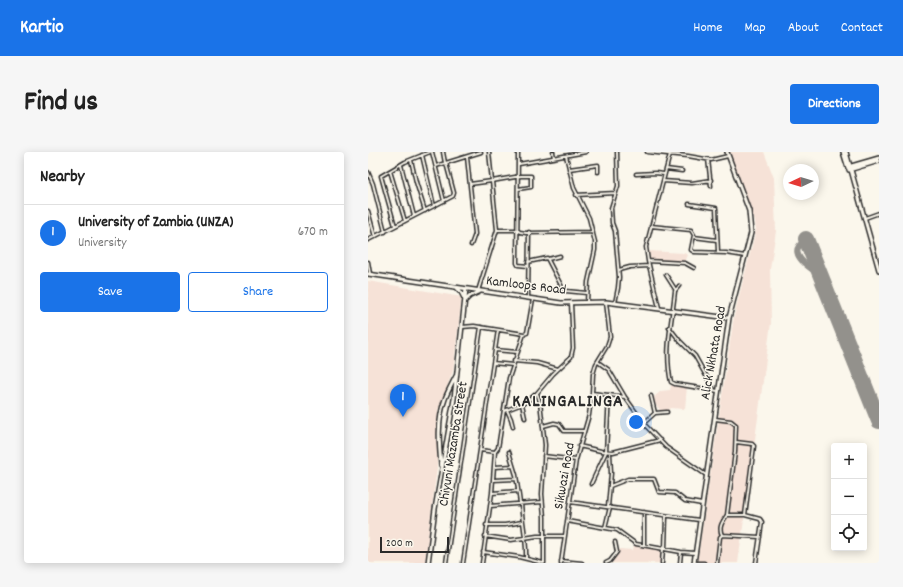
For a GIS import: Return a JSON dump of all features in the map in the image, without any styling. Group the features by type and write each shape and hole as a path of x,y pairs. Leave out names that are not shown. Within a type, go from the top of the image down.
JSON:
{"main road":[{"path":"845,152 850,169"},
{"path":"845,152 879,270"},
{"name":"Alick Nkhata Road","path":"694,563 707,475 716,390 729,318 751,233 750,217 728,154"},
{"path":"850,169 879,158"},
{"path":"848,160 857,166 879,161"},
{"path":"853,179 857,166"},
{"name":"Kamloops Road","path":"369,274 561,303 606,302 729,318"},
{"path":"455,287 464,296 465,304"},
{"path":"428,563 457,374 466,289"},
{"path":"465,304 474,293 484,292"},
{"path":"441,471 439,448 440,421 445,400 457,374"}],"street":[{"path":"395,226 381,176 401,164 431,152 436,166 444,201"},
{"path":"368,240 444,201 454,194 443,152"},
{"path":"436,166 481,152"},
{"path":"478,291 497,230 489,152"},
{"path":"518,152 517,263 518,265 528,266"},
{"path":"553,152 554,158"},
{"path":"519,164 586,152"},
{"path":"615,303 619,282 615,231 612,223 611,208 618,182 617,152"},
{"path":"647,152 708,159 714,159 728,154"},
{"path":"659,309 646,247 670,154"},
{"path":"422,155 434,206"},
{"path":"566,156 576,195 588,216 596,247 588,277 587,302"},
{"path":"467,157 475,234 471,245"},
{"path":"411,159 425,211"},
{"path":"708,159 711,186"},
{"path":"401,164 414,216"},
{"path":"569,169 598,165 598,172"},
{"path":"666,169 682,171"},
{"path":"390,171 405,221"},
{"path":"368,172 385,232"},
{"path":"636,174 664,174"},
{"path":"470,184 518,176 532,176 531,187 518,189"},
{"path":"663,181 692,183 711,180"},
{"path":"576,195 616,193"},
{"path":"688,204 716,208 718,252"},
{"path":"368,211 375,237"},
{"path":"864,218 879,213"},
{"path":"651,226 691,230 694,233 694,237 691,250 694,252 718,252 746,256"},
{"path":"497,230 517,230 520,232 592,232"},
{"path":"528,298 529,232"},
{"path":"694,237 718,240"},
{"path":"528,262 560,256"},
{"path":"548,259 562,289 566,291 587,293"},
{"path":"648,261 685,263 694,268"},
{"path":"368,262 369,274"},
{"path":"618,270 630,267 649,266"},
{"path":"666,275 676,290"},
{"path":"679,286 676,290 669,327 668,366 671,382 675,384 716,390"},
{"path":"482,563 486,525 492,493 495,452 498,448 507,389 514,361 524,334 526,333 533,299"},
{"name":"Sikwazi Road","path":"561,562 576,460 589,415 593,374 610,337 606,302"},
{"path":"503,411 522,404 537,393 558,369 568,361 573,353 571,303"},
{"path":"462,327 481,327 524,334"},
{"name":"Chiyuni Mazamba Street","path":"446,563 481,327"},
{"path":"669,327 695,356 716,390"},
{"path":"463,563 498,330"},
{"path":"495,350 518,352"},
{"path":"514,361 547,365 558,369"},
{"path":"598,362 609,370 624,397 660,440 670,450 707,475"},
{"path":"493,363 513,366"},
{"path":"483,552 526,558 544,563 542,502 544,456 543,426 540,402 537,393"},
{"path":"592,393 624,397"},
{"path":"591,484 606,452 609,395"},
{"path":"651,396 655,413"},
{"path":"522,404 525,418"},
{"path":"507,410 513,427"},
{"path":"644,422 655,413 667,412"},
{"path":"713,563 717,563 720,537 722,535 720,527 728,515 736,442 736,428 734,424 725,420 714,419"},
{"path":"543,426 556,423 559,424 564,431 584,431"},
{"path":"579,446 610,453 660,440"},
{"path":"736,442 752,444 755,448 745,515"},
{"path":"480,450 495,452"},
{"path":"509,452 516,479 522,522 526,537 526,558"},
{"path":"605,528 609,507 610,453"},
{"path":"544,456 576,460"},
{"path":"494,467 513,466"},
{"path":"493,480 516,479"},
{"path":"610,486 628,480 654,479 659,492 675,493 684,502 702,504"},
{"path":"492,493 518,491"},
{"path":"490,506 542,502"},
{"path":"570,502 700,520"},
{"path":"644,512 644,545"},
{"path":"728,515 745,515 761,520 756,563"},
{"path":"662,563 666,516"},
{"path":"567,521 620,531 634,543 681,552 695,553"},
{"path":"486,525 522,522"},
{"path":"485,536 511,540 544,535 565,536"},
{"path":"722,535 760,538"},
{"path":"606,563 610,561 616,552 615,542"},
{"path":"680,563 681,552"},
{"path":"561,562 582,563"},
{"path":"694,563 704,563"}],"shaded area":[{"path":"729,152 764,152 774,178 776,231 770,269 771,323 738,563 697,563 734,316 756,230 755,221"},
{"path":"649,251 684,253 688,255 685,262 649,260"},
{"path":"368,281 462,297 453,371 438,411 437,468 425,563 368,563"},
{"path":"671,385 687,386 685,409 670,408 668,411 660,410 655,404 654,397 661,391 670,390"},
{"path":"634,545 663,548 662,563 612,563 620,549 633,550"}],"taxiway":[{"path":"807,243 800,245 797,250 800,259 808,267 820,275"}],"runway":[{"path":"806,239 879,421"}],"place":[{"name":"University of Zambia (UNZA)","path":"403,417"}],"district":[{"name":"KALINGALINGA","path":"568,402"}]}
